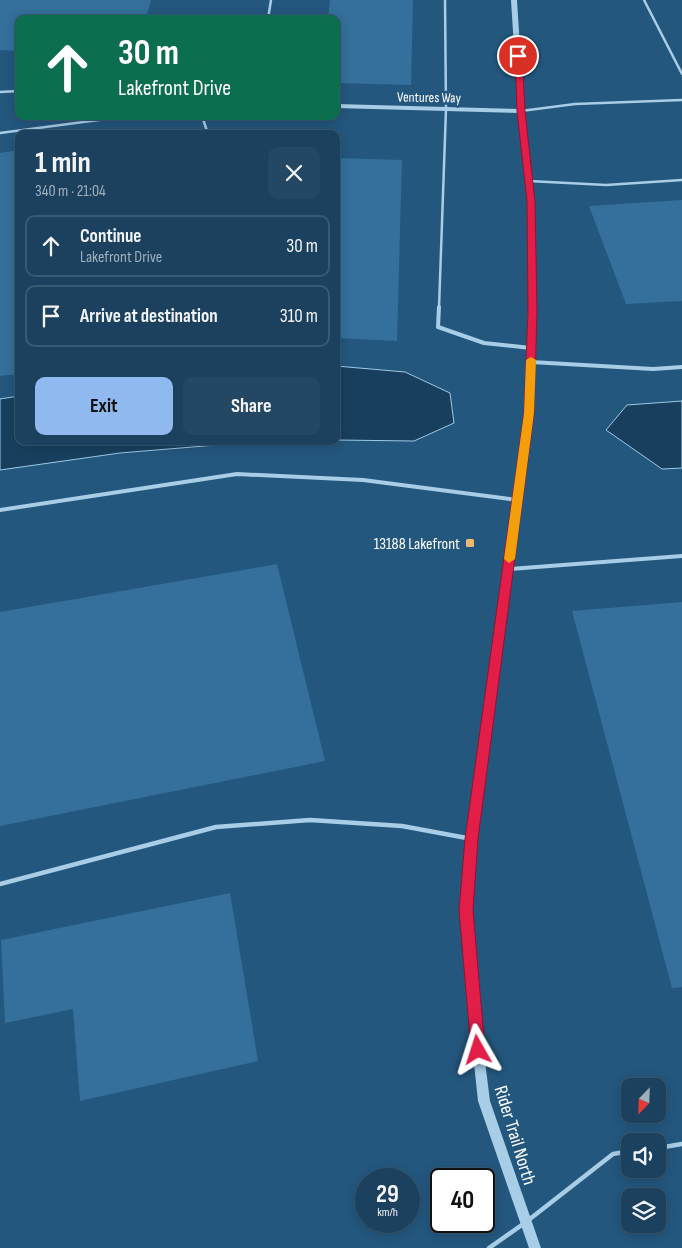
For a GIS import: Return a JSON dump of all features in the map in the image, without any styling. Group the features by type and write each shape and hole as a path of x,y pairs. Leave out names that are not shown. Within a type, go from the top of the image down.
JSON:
{"street":[{"name":"Rider Trail North","path":"514,0 521,111 531,202 531,362 529,413 472,839 466,910 472,998 484,1101 535,1248"},
{"name":"Ventures Way","path":"340,106 521,111"}],"lane":[{"path":"269,15 272,0"},
{"path":"445,0 446,109 438,327 484,343 531,348"},
{"path":"644,0 682,74"},
{"path":"0,92 15,90"},
{"path":"521,111 575,104 682,100"},
{"path":"23,130 99,120"},
{"path":"0,133 15,131"},
{"path":"529,180 606,185 682,180"},
{"path":"531,362 653,369 682,367"},
{"path":"0,510 237,474 363,480 517,500"},
{"path":"508,569 682,556"},
{"path":"0,884 226,827 310,820 402,826 472,839"},
{"path":"666,1147 682,1144"},
{"path":"489,1248 526,1222 613,1154 621,1153"}],"water":[{"path":"340,366 405,372 450,393 454,423 414,441 340,440"},
{"path":"15,397 15,445 217,445 120,453 0,470 0,399"},
{"path":"682,401 682,468 662,469 606,430 627,405"}],"building":[{"path":"0,0 151,0 147,15 15,15 15,51 0,50"},
{"path":"330,0 413,0 411,85 340,83 340,15 328,15"},
{"path":"15,151 15,374 0,376 0,153"},
{"path":"340,158 402,160 397,341 340,338"},
{"path":"682,200 682,301 626,304 589,206"},
{"path":"277,564 325,761 0,826 0,612"},
{"path":"682,602 682,987 672,988 572,611"},
{"path":"230,893 258,1061 80,1101 73,1009 5,1023 1,940"}],"slow traffic":[{"path":"509,559 529,413 531,360"}],"place":[{"name":"13188 Lakefront","path":"470,543"}],"route":[{"path":"478,1050 472,998 466,910 472,839 529,413 532,311 531,202 521,111 518,56"}]}
